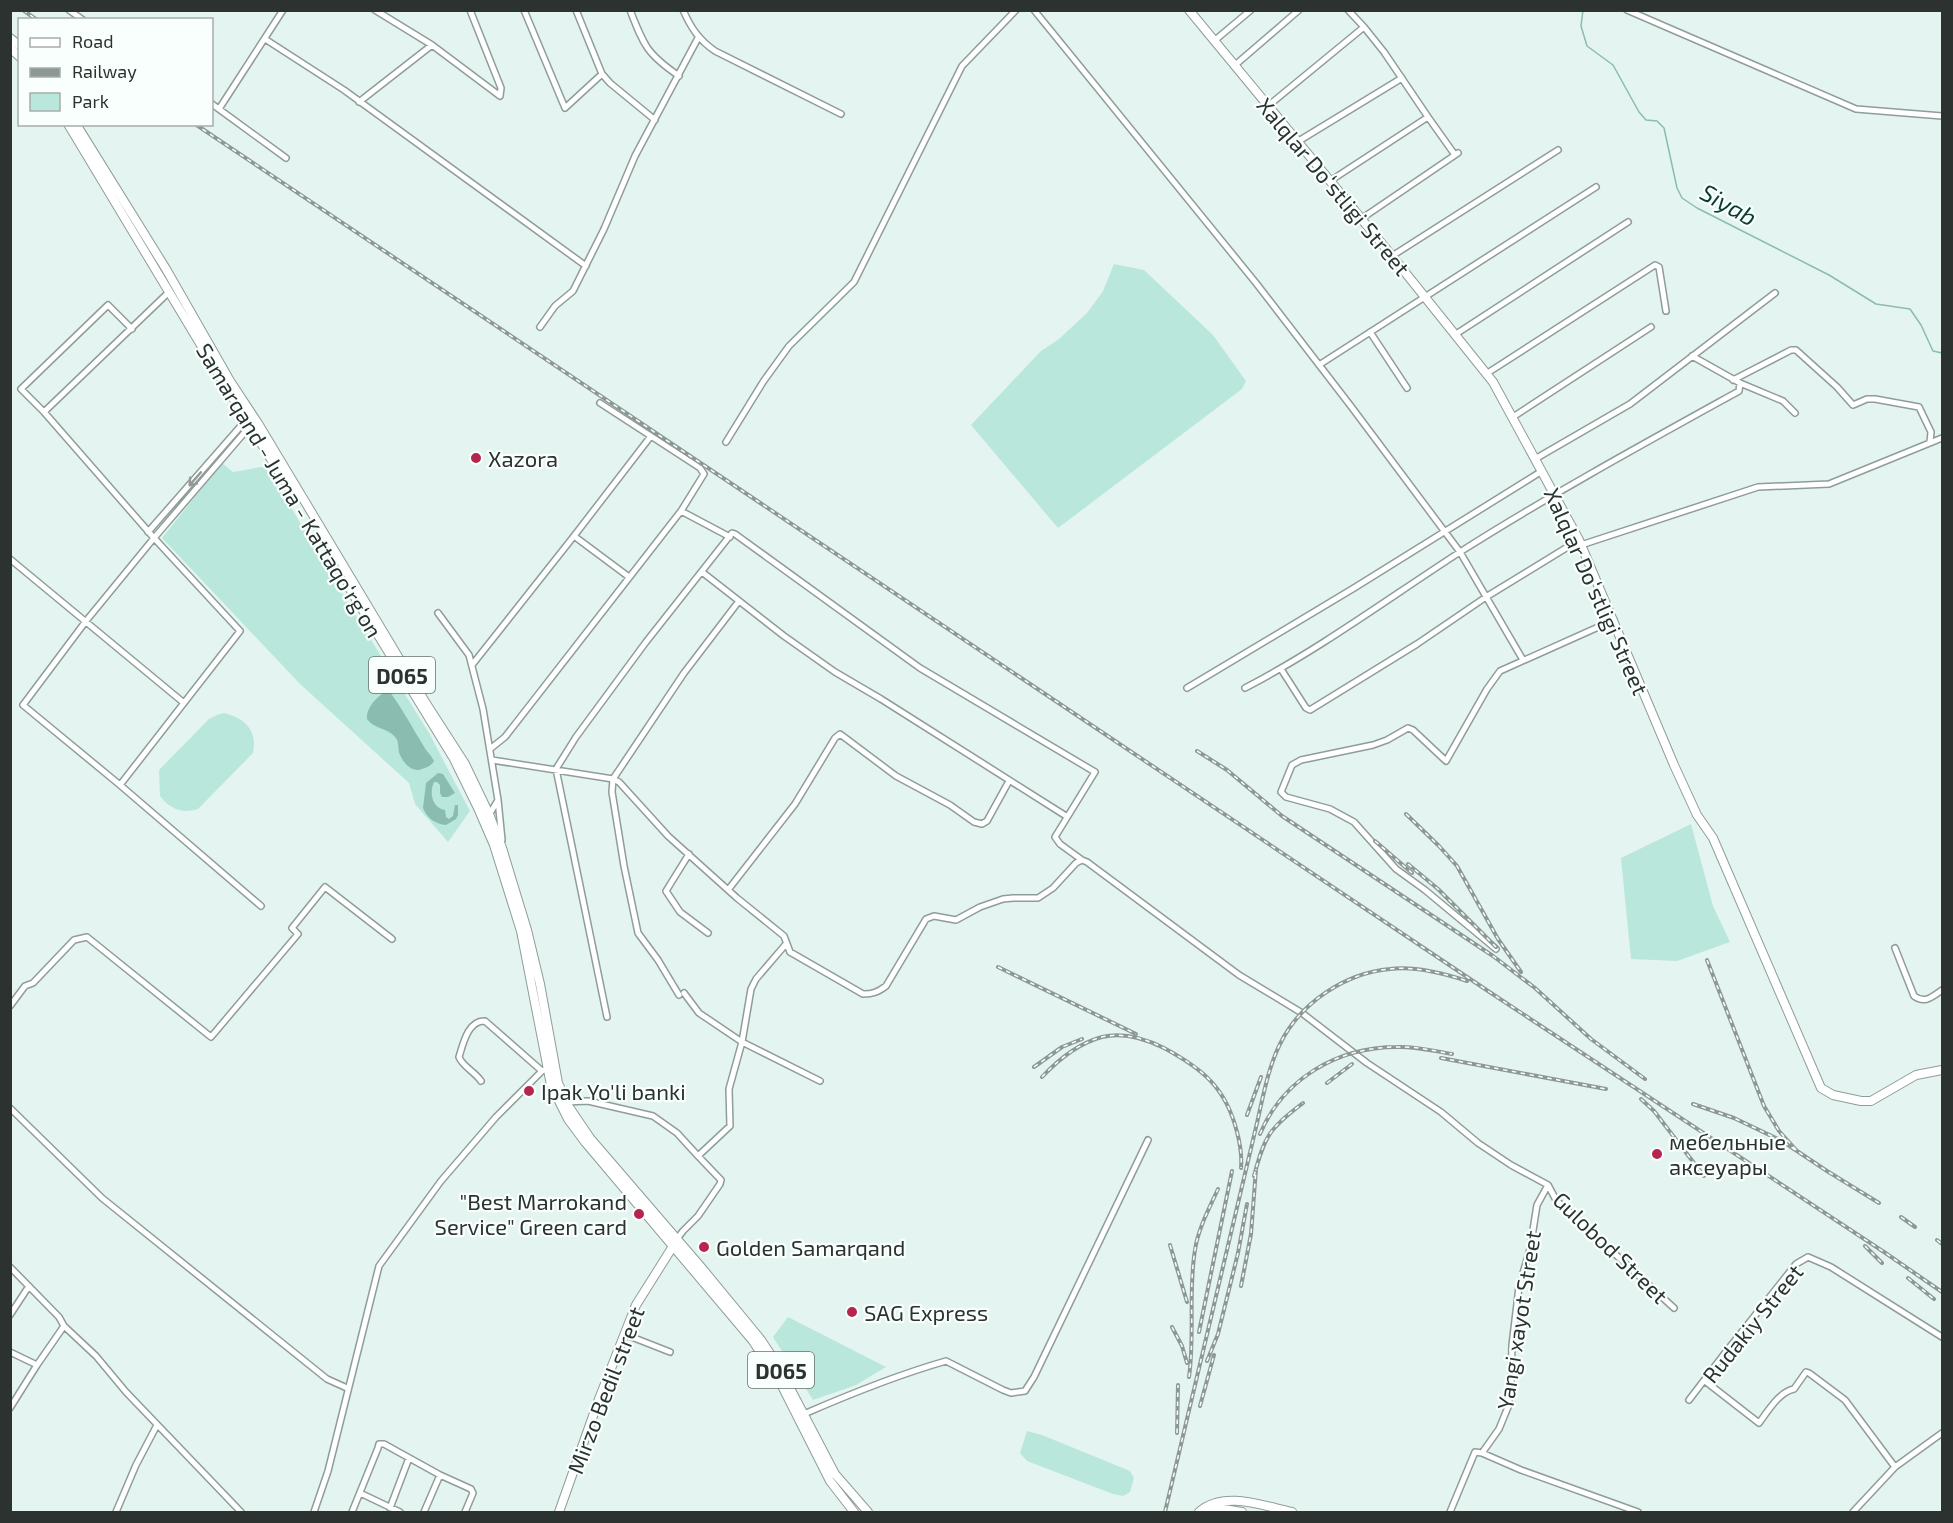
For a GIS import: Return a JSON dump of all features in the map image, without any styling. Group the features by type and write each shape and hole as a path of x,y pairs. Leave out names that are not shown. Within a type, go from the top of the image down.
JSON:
{"main road":[{"name":"Xalqlar Doʻstligi Street","path":"1189,10 1456,334 1486,374 1513,417 1580,542 1674,765 1697,815 1713,838 1821,1088 1833,1095 1871,1101 1911,1077 1942,1070"},
{"name":"Samarqand - Juma - Kattaqo‘rg‘on","path":"69,126 141,236"},
{"name":"Samarqand - Juma - Kattaqo‘rg‘on","path":"77,126 162,271 259,425 427,705 455,747 502,848 527,930 540,984 548,1069 590,1138 675,1243"},
{"name":"Samarqand - Juma - Kattaqo‘rg‘on","path":"162,271 169,292 454,759 487,817 521,931 551,1085 557,1099 576,1131 675,1243"},
{"name":"Mirzo Bedil street","path":"559,1512 639,1298 675,1243"},
{"name":"D065","path":"675,1243 761,1340 780,1368 836,1474 868,1512"},
{"name":"D065","path":"675,1243 753,1341 782,1386 830,1481 854,1512"},
{"path":"1203,1511 1214,1503 1237,1501 1293,1512"},
{"path":"1203,1511 1226,1509 1242,1512"}],"street":[{"path":"219,109 283,10"},
{"path":"375,10 432,45 500,96 501,88 470,10"},
{"path":"524,10 565,108 602,74"},
{"path":"576,10 602,74 655,120"},
{"path":"630,10 650,53 679,76"},
{"path":"683,10 693,31 715,51 841,114"},
{"path":"726,442 763,382 789,346 854,282 962,66 1016,10"},
{"path":"1034,10 1249,274 1445,532 1460,552 1523,660"},
{"path":"1214,41 1251,10"},
{"path":"1234,66 1299,10"},
{"path":"1348,10 1364,27 1456,154 1361,219"},
{"path":"1626,10 1856,109 1942,116"},
{"path":"1268,106 1364,27"},
{"path":"540,327 555,306 573,291 604,230 635,156 699,38"},
{"path":"265,39 344,90 586,266"},
{"path":"359,102 432,45"},
{"path":"1297,142 1402,78"},
{"path":"213,105 286,158"},
{"path":"1330,181 1428,117"},
{"path":"1392,256 1558,150"},
{"path":"1319,365 1596,187"},
{"path":"1456,334 1628,222"},
{"path":"1486,374 1655,265 1659,267 1662,277 1666,311"},
{"path":"44,412 169,292"},
{"path":"1535,459 1630,404 1775,293"},
{"path":"120,785 240,631 21,389 108,305 132,329"},
{"path":"1513,417 1651,327"},
{"path":"1370,332 1407,388"},
{"path":"1733,380 1791,350 1796,350 1837,387 1853,405 1867,399 1875,399 1918,407 1931,432 1930,442"},
{"path":"1692,356 1733,380 1783,401 1795,413"},
{"path":"1245,688 1281,669 1460,552 1555,494 1739,391 1740,383"},
{"path":"490,749 505,737 681,511 704,474 700,468 600,404"},
{"path":"148,532 249,422"},
{"path":"249,422 86,621 22,705 120,785 261,906"},
{"path":"472,664 651,436"},
{"path":"1281,669 1306,708 1310,710 1417,644 1486,597 1580,542 1758,487 1829,484 1942,438"},
{"path":"1187,688 1542,471"},
{"path":"681,511 730,537"},
{"path":"607,1017 556,769 576,737 646,642 732,533 920,668 1095,772 1055,837 1060,844 1239,975 1302,1013 1367,1063 1441,1112 1478,1143 1511,1165 1548,1185"},
{"path":"574,536 629,577"},
{"path":"10,559 184,703"},
{"path":"702,572 835,672 1066,816"},
{"path":"739,601 684,673 613,779 612,792 624,866 638,933 681,994 699,1013 742,1042 820,1081"},
{"path":"438,613 469,655 472,664 492,760 502,848"},
{"path":"1496,949 1396,869 1354,822 1330,809 1286,797 1281,792 1292,765 1314,757 1372,745 1387,740 1408,728 1446,761 1487,689 1500,671 1614,620"},
{"path":"728,890 795,804 835,738 840,734 896,776 950,805 974,822 982,824 987,821 1009,781"},
{"path":"492,760 556,769 619,782 668,836 784,936 790,952 863,994 879,992 886,986 926,919 934,916 956,920 980,907 1003,899 1038,898 1053,888 1076,863 1082,861"},
{"path":"487,817 498,800"},
{"path":"689,854 666,891 680,912 708,933"},
{"path":"10,1006 25,986 33,983 74,940 87,937 211,1037 298,934 292,928 325,887 392,939"},
{"path":"698,1156 730,1126 729,1089 742,1042 751,989 786,944"},
{"path":"1895,948 1914,996 1924,1001 1942,990"},
{"path":"314,1512 328,1471 379,1266 441,1180 496,1117 548,1069 485,1021 480,1021 469,1030 459,1057 460,1062 476,1073 481,1081"},
{"path":"566,1102 599,1103 653,1116 678,1133 718,1176 721,1182 698,1216 675,1243"},
{"path":"10,1108 102,1198 327,1379 347,1388"},
{"path":"804,1414 885,1380 946,1361 1003,1390 1011,1393 1025,1391 1034,1377 1149,1140"},
{"name":"Gulobod Street","path":"1548,1185 1556,1200 1674,1308"},
{"name":"Yangi xayot Street","path":"1449,1512 1475,1452 1482,1453 1499,1430 1508,1407 1519,1287 1530,1249 1537,1205 1548,1185"},
{"name":"Rudakiy Street","path":"1689,1400 1796,1264 1808,1257 1831,1267 1942,1337"},
{"path":"10,1267 241,1512"},
{"path":"10,1315 28,1286"},
{"path":"10,1408 64,1326"},
{"path":"624,1334 670,1352"},
{"path":"10,1352 37,1365"},
{"path":"1705,1381 1759,1423 1779,1397 1787,1390 1794,1389 1806,1372 1809,1373 1845,1400 1894,1467"},
{"path":"116,1512 136,1464 157,1425"},
{"path":"1853,1512 1894,1467 1942,1433"},
{"path":"352,1512 380,1444 384,1444 472,1491 465,1512"},
{"path":"1482,1453 1521,1470 1638,1512"},
{"path":"390,1508 409,1458"},
{"path":"424,1512 440,1475"},
{"path":"360,1493 400,1512"},
{"path":"229,1512 232,1504"}],"green space":[{"path":"1114,264 1144,270 1213,335 1246,381 1242,389 1058,528 971,425 1041,351 1059,339 1087,313 1103,291"},
{"path":"222,463 233,472 267,466 327,569 429,733 470,811 448,842 415,804 409,783 300,684 162,538"},
{"path":"224,713 244,722 252,732 253,753 198,809 182,811 172,807 160,796 159,770 209,719"},
{"path":"1691,824 1713,906 1730,942 1677,961 1631,959 1621,858"},
{"path":"788,1317 886,1367 856,1385 813,1400 773,1337"},
{"path":"1027,1431 1130,1471 1134,1478 1130,1492 1123,1496 1113,1494 1027,1461 1020,1453"}],"shaded area":[{"path":"387,691 395,699 433,759 434,761 429,766 419,770 409,767 400,755 395,737 373,725 367,719 368,711 373,703"},
{"path":"438,773 443,774 455,793 442,797 440,785 434,782 432,795 434,803 445,810 446,817 449,819 453,816 455,805 458,805 456,819 446,825 432,820 423,808 426,783"}],"waterway":[{"name":"Siyab","path":"1583,10 1581,26 1587,46 1613,65 1639,112 1646,120 1657,121 1664,128 1677,188 1682,198 1697,208 1829,275 1876,304 1910,309 1921,325 1933,351 1942,353"}],"railway":[{"path":"23,10 34,18"},
{"path":"198,126 1491,993 1942,1292"},
{"path":"1197,751 1227,770 1282,816 1493,956 1535,988 1591,1039 1645,1079"},
{"path":"1406,814 1457,866 1498,939 1521,972"},
{"path":"1375,841 1412,873"},
{"path":"1408,864 1438,889 1496,947"},
{"path":"1707,960 1764,1106 1779,1131 1797,1151"},
{"path":"998,967 1136,1034"},
{"path":"1165,1512 1264,1093 1280,1044 1299,1016 1312,1003 1341,984 1357,977 1390,969 1409,968 1467,981"},
{"path":"1042,1077 1069,1053 1085,1043 1102,1037 1126,1036 1157,1045 1201,1072 1219,1092 1226,1103 1237,1132 1241,1168"},
{"path":"1034,1067 1062,1047 1082,1039"},
{"path":"1260,1134 1270,1114 1283,1097 1298,1082 1333,1060 1375,1048 1418,1048 1452,1054"},
{"path":"1441,1058 1606,1089"},
{"path":"1327,1083 1352,1064"},
{"path":"1247,1115 1261,1077"},
{"path":"1641,1099 1654,1111 1704,1176"},
{"path":"1254,1176 1265,1142 1270,1134 1303,1103"},
{"path":"1693,1104 1734,1118 1782,1141 1879,1203"},
{"path":"1241,1286 1251,1234 1256,1169"},
{"path":"1199,1332 1232,1171"},
{"path":"1189,1377 1192,1282 1196,1242 1218,1189"},
{"path":"1207,1361 1218,1334 1238,1253 1247,1204"},
{"path":"1901,1217 1915,1227"},
{"path":"1937,1240 1942,1244"},
{"path":"1170,1245 1187,1302"},
{"path":"1865,1246 1882,1263"},
{"path":"1908,1278 1934,1299"},
{"path":"1172,1327 1182,1346 1187,1363"},
{"path":"1200,1406 1214,1355"},
{"path":"1177,1433 1178,1385"}],"place":[{"name":"Xazora","path":"476,458"},
{"name":"Ipak Yo'li banki","path":"529,1091"},
{"name":"мебельные аксеуары","path":"1657,1154"},
{"name":"\"Best Marrokand Service\" Green card","path":"639,1214"},
{"name":"Golden Samarqand","path":"704,1247"},
{"name":"SAG Express","path":"852,1312"}]}
